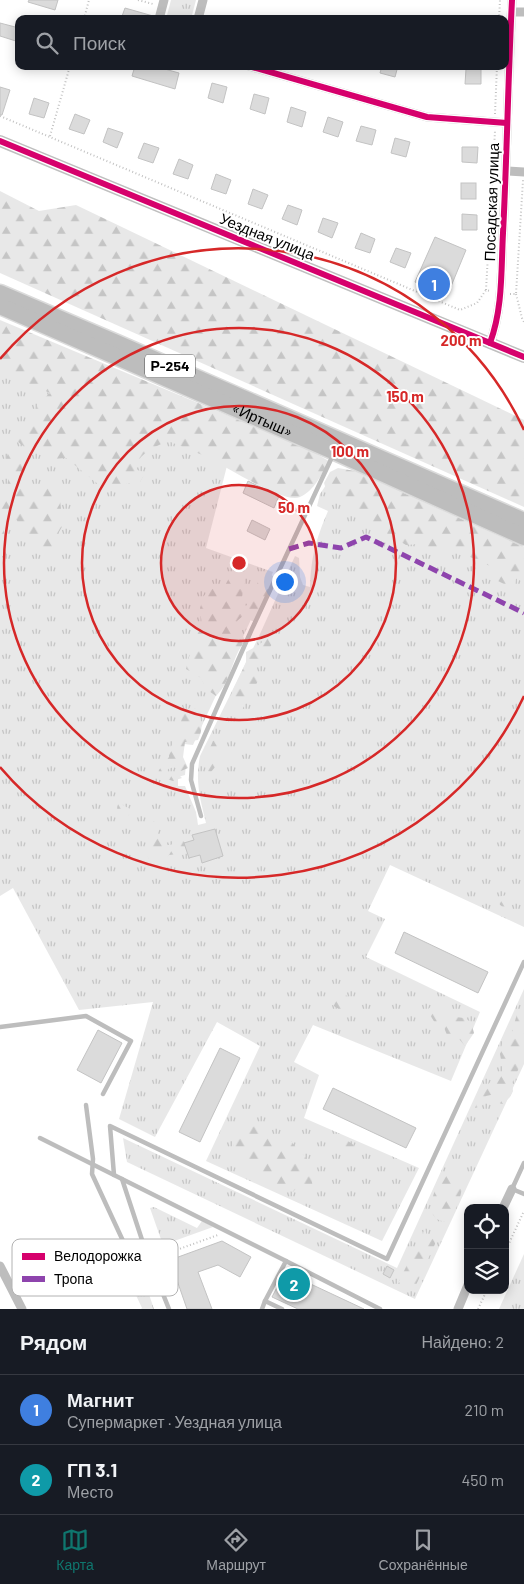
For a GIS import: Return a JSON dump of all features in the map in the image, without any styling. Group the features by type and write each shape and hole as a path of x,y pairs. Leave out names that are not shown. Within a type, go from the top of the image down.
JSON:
{"highway":[{"name":"«Иртыш»","path":"0,293 524,521"},
{"name":"«Иртыш»","path":"0,306 524,536"}],"street":[{"path":"199,15 203,0"},
{"name":"Посадская улица","path":"490,343 497,325 500,293 507,171 512,0"},
{"path":"512,12 524,12"},
{"path":"263,70 427,117 507,123"},
{"name":"Уездная улица","path":"0,140 524,357"},
{"path":"507,171 524,172"},
{"path":"505,1204 512,1189"},
{"path":"0,1266 12,1289"},
{"path":"458,1309 464,1294"},
{"path":"15,1296 22,1309"}],"lane":[{"path":"201,816 191,780 192,764 251,631 335,452"},
{"path":"114,1175 110,1126 387,1259 524,962"},
{"path":"0,1027 86,1016 131,1041 103,1094"},
{"path":"86,1106 94,1165 92,1174 122,1239"},
{"path":"40,1138 229,1231 380,1309"},
{"path":"524,1163 512,1189 524,1194"},
{"path":"122,1179 142,1239"},
{"path":"262,1309 286,1261"},
{"path":"164,1296 169,1309"},
{"path":"266,1301 282,1309"}],"path":[{"path":"85,15 90,0"},
{"path":"138,0 163,4"},
{"path":"499,15 500,0"},
{"path":"50,136 69,70"},
{"path":"0,116 460,310 477,303 486,290 497,70"},
{"path":"524,172 516,294 524,322"},
{"path":"486,290 516,294"},
{"path":"506,1249 524,1211"},
{"path":"178,1250 229,1231"},
{"path":"478,1309 485,1294"}],"green space":[{"path":"171,0 196,0 192,15 167,15"},
{"path":"0,191 39,211 76,205 524,420 524,507 0,273"},
{"path":"0,320 308,449 329,461 317,482 309,491 300,497 292,498 255,484 205,456 168,441 152,448 137,463 135,469 145,473 140,482 112,486 98,484 66,458 55,459 45,448 28,449 15,439 41,401 50,393 0,371"},
{"path":"0,322 229,458 206,548 273,572 193,745 184,744 179,758 186,764 185,775 178,777 178,786 185,786 196,812 198,825 206,823 198,782 200,756 260,634 295,556 299,558 300,577 303,585 310,587 315,548 328,511 317,506 320,494 330,479 524,550 524,927 390,865 368,911 385,919 366,957 480,1012 451,1081 313,1025 294,1062 319,1075 304,1118 419,1168 382,1241 206,1161 260,1046 217,1022 155,1137 119,1119 153,1002 79,1010 13,888 0,896"},
{"path":"9,450 31,457 27,473 30,492 37,495 38,485 46,483 59,497 63,525 59,532 52,560 41,557 39,537 32,534 21,538 17,520 9,522 3,531 8,544 5,556 0,556 0,494 7,488 9,474 4,466"},
{"path":"338,468 355,471 524,547 524,583 516,578 515,585 508,586 496,580 496,572 492,567 445,547 441,553 429,555 418,544 406,545 358,516 327,492 324,483 330,472"},
{"path":"244,563 246,571 241,604 246,606 261,576 270,574 274,577 254,621 244,615 237,621 245,641 240,648 229,676 216,696 206,689 201,678 186,669 193,642 202,626 200,608 204,596 210,588 223,589 237,564"},
{"path":"269,633 280,636 278,643 272,644 261,663 253,664 249,669 257,673 258,681 243,708 241,710 233,709 230,697 246,662 246,652 262,642"},
{"path":"190,708 196,709 198,713 201,721 201,732 198,740 185,742 183,757 188,768 181,771 174,767 168,769 167,773 179,775 182,778 173,781 157,776 159,770 169,757 169,751 180,728 182,715"},
{"path":"224,739 223,752 211,772 206,771 206,760 213,741"},
{"path":"119,803 130,809 129,815 123,818 120,815 117,809"},
{"path":"153,821 157,823 157,833 163,845 171,845 179,836 185,843 185,850 178,854 169,855 162,862 154,862 148,858 147,843 151,833 148,829"},
{"path":"504,895 510,901 504,907 498,901"},
{"path":"331,988 340,989 348,997 342,1011 329,1000"},
{"path":"524,989 524,1064 415,1299 127,1162 123,1138 397,1268"},
{"path":"434,1004 447,1016 464,1018 471,1022 474,1033 465,1046 459,1039 449,1040 443,1025 435,1023 427,1010"},
{"path":"518,1010 524,1010 524,1057 512,1083 513,1091 503,1104 498,1103 495,1094 486,1096 482,1106 475,1108 481,1093 497,1074 504,1076 500,1054 502,1044 512,1032"},
{"path":"255,1126 269,1131 273,1137 288,1137 306,1157 311,1164 313,1172 312,1183 315,1189 313,1191 308,1193 306,1188 298,1186 293,1192 265,1186 256,1176 250,1165 236,1159 233,1144 237,1129"},
{"path":"348,1141 355,1146 354,1154 345,1164 341,1151 344,1143"},
{"path":"451,1173 457,1178 463,1178 459,1202 447,1222 439,1220 434,1216 432,1204 440,1178"},
{"path":"154,1207 197,1228 202,1221 213,1227 178,1240 161,1239 150,1208"},
{"path":"425,1229 427,1236 432,1239 436,1233 435,1244 416,1285 406,1281 398,1283"},
{"path":"524,1254 524,1309 499,1309 506,1294 509,1294 509,1287"},
{"path":"136,1296 150,1296 154,1309 142,1308"}],"building":[{"path":"29,0 58,0 55,10 28,2"},
{"path":"125,8 150,15 122,15"},
{"path":"0,23 15,27 15,41 0,36"},
{"path":"134,70 168,70 179,73 175,89 132,76"},
{"path":"381,70 397,70 395,77 380,73"},
{"path":"466,70 481,70 481,84 465,84"},
{"path":"212,83 227,87 223,103 208,98"},
{"path":"0,87 10,90 2,115 0,115"},
{"path":"254,94 269,98 265,114 250,109"},
{"path":"34,98 49,103 44,118 29,114"},
{"path":"291,107 306,112 302,127 287,122"},
{"path":"75,114 90,120 84,134 69,129"},
{"path":"328,117 343,122 338,137 323,132"},
{"path":"361,126 376,130 372,145 356,141"},
{"path":"108,128 123,133 117,148 103,142"},
{"path":"395,138 410,142 406,157 391,153"},
{"path":"144,143 159,148 153,163 138,158"},
{"path":"462,147 478,147 477,163 462,162"},
{"path":"179,159 193,165 188,179 173,174"},
{"path":"216,174 231,180 226,194 211,189"},
{"path":"461,183 476,183 476,199 461,199"},
{"path":"253,189 268,195 262,209 248,204"},
{"path":"288,205 302,210 297,225 282,219"},
{"path":"462,214 477,215 477,230 462,230"},
{"path":"323,218 338,223 332,238 318,232"},
{"path":"361,233 375,239 370,253 355,248"},
{"path":"435,237 466,250 447,296 415,282"},
{"path":"396,248 411,253 405,268 390,262"},
{"path":"248,481 279,496 274,508 243,493"},
{"path":"252,520 270,529 265,540 247,531"},
{"path":"215,829 223,856 202,863 200,855 189,858 184,843 194,840 192,835"},
{"path":"404,932 488,972 478,993 395,953"},
{"path":"98,1030 122,1043 101,1083 77,1070"},
{"path":"220,1048 240,1058 200,1142 179,1132"},
{"path":"333,1088 416,1128 406,1148 323,1109"},
{"path":"222,1241 251,1257 240,1277 218,1265 198,1272 212,1309 187,1309 178,1283 178,1257"},
{"path":"387,1266 394,1270 390,1278 383,1274"},
{"path":"285,1272 364,1309 298,1309 272,1297"}],"marked path":[{"path":"289,549 309,543 341,548 366,537 524,613"}],"cycle path":[{"path":"490,343 501,289 512,0"},
{"path":"263,70 427,117 507,123"},
{"path":"0,141 524,357"}],"place":[{"name":"Магнит","path":"434,284"},
{"name":"ГП 3.1","path":"294,1284"}]}
